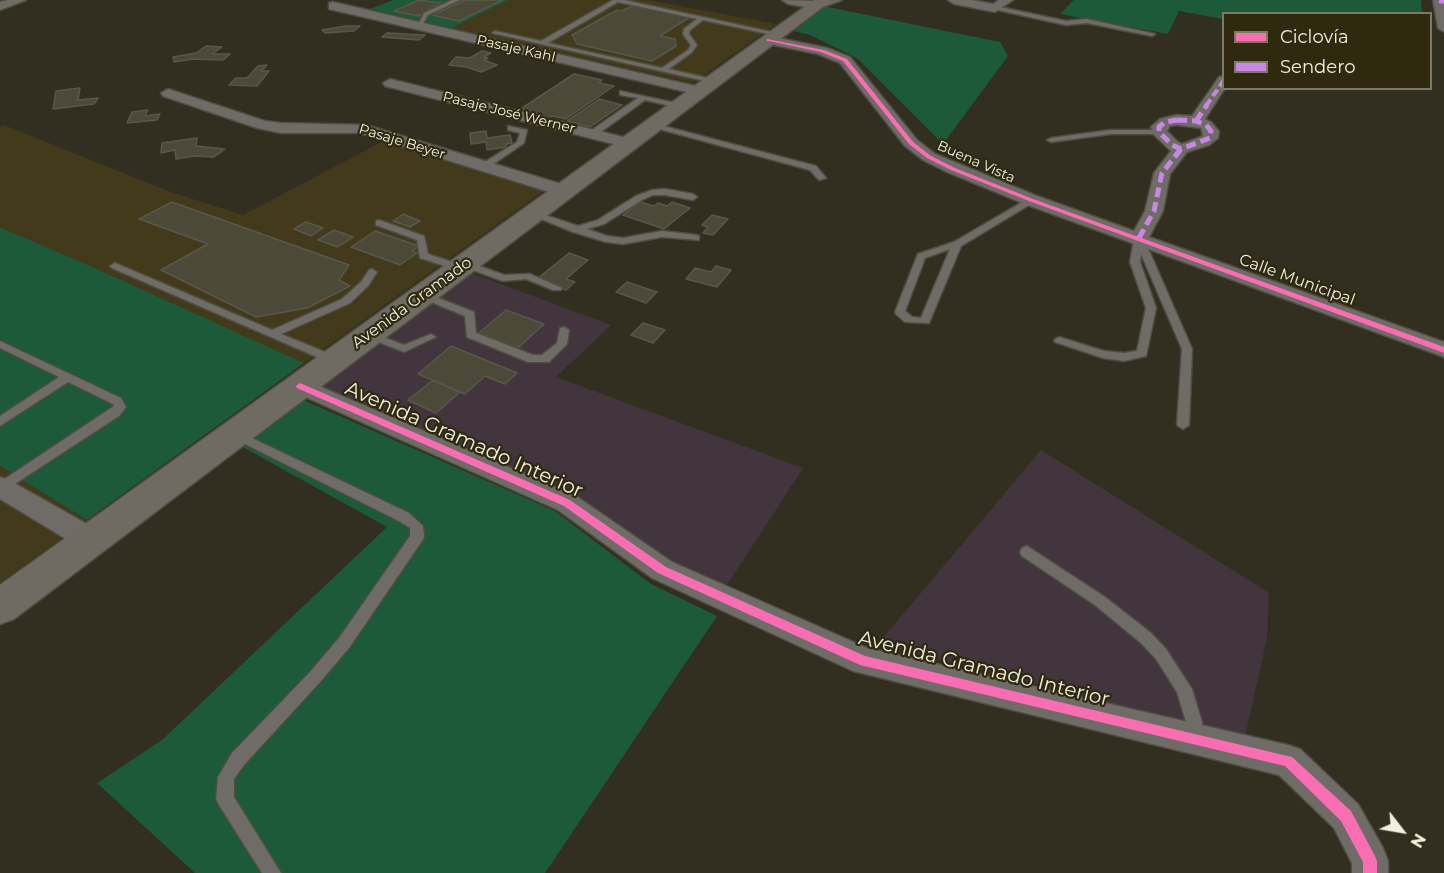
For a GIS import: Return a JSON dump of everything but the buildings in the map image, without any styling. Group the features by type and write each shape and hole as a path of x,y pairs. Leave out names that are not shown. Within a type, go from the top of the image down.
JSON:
{"main road":[{"name":"Avenida Gramado","path":"0,607 820,3"}],"street":[{"path":"0,6 20,0"},
{"path":"788,0 820,3 836,0"},
{"path":"954,0 994,8 1007,0"},
{"path":"1441,1 1444,24"},
{"name":"Pasaje Kahl","path":"333,6 698,93"},
{"name":"Buena Vista","path":"773,37 845,60 905,137 920,150 953,170 1139,239"},
{"name":"Pasaje José Werner","path":"390,83 629,144"},
{"path":"1196,121 1222,83"},
{"name":"Pasaje Beyer","path":"168,93 262,125 361,128 565,191"},
{"path":"1139,239 1154,211 1162,173 1181,149 1210,138 1211,131 1206,125 1196,121 1165,122 1159,127 1159,132 1172,145 1181,149"},
{"name":"Calle Municipal","path":"1139,239 1444,350"},
{"name":"Avenida Gramado Interior","path":"300,386 567,503 662,570 864,661 1288,761 1346,816 1370,861 1370,873"},
{"path":"0,488 92,540"}],"lane":[{"path":"419,26 426,14 457,0"},
{"path":"543,43 617,0 702,18 773,37"},
{"path":"994,8 1066,23 1087,21 1152,34"},
{"path":"663,70 690,51 694,45 687,34 687,29 702,18"},
{"path":"495,33 663,70 698,93"},
{"path":"623,93 643,98 698,93"},
{"path":"592,134 643,98"},
{"path":"655,125 813,168 822,178"},
{"path":"483,167 520,143 524,132 511,128"},
{"path":"1052,140 1111,132 1159,132"},
{"path":"576,230 602,222 639,198 652,193 665,192 693,197"},
{"path":"957,244 925,321 909,320 900,312 921,256 957,244 1031,200"},
{"path":"534,214 606,239 623,241 662,234 696,238"},
{"path":"379,223 421,238 423,256 503,278 527,276 557,288"},
{"path":"1059,340 1113,356 1143,354 1151,308 1135,261 1139,239"},
{"path":"1139,239 1187,349 1183,425"},
{"path":"115,266 334,361"},
{"path":"272,334 346,301 365,284 372,272"},
{"path":"423,295 470,314 471,335 532,358 545,359 562,344 564,330"},
{"path":"370,335 405,349 431,337"},
{"path":"0,344 117,401 120,407 115,413 0,488"},
{"path":"0,422 68,377"},
{"path":"236,434 404,517 416,526 417,537 344,643 237,759 226,777 225,799 272,873"},
{"path":"1027,552 1100,601 1146,638 1161,654 1184,689 1194,723 1195,739"}],"shaded area":[{"path":"509,0 648,0 776,24 693,83 452,28"},
{"path":"4,125 171,192 243,215 391,137 549,187 304,363 0,227 0,126"},
{"path":"466,271 611,325 556,377 803,468 727,585 673,565 314,386"},
{"path":"1041,450 1269,593 1267,638 1245,737 878,644"},
{"path":"0,466 87,520 0,583"}],"green space":[{"path":"393,0 509,0 452,28 370,9"},
{"path":"1074,0 1421,0 1422,12 1222,12 1222,19 1179,11 1168,34 1060,14"},
{"path":"823,6 1000,42 1008,56 943,144 857,58 810,35 790,30"},
{"path":"0,227 304,363 87,520 0,466"},
{"path":"299,398 555,511 651,584 717,616 545,873 195,873 97,783 162,740 387,527 239,445"}],"marked path":[{"path":"1439,1 1444,2"},
{"path":"1196,121 1222,83"},
{"path":"1139,239 1154,211 1162,173 1181,149 1210,138 1211,131 1206,125 1196,121 1165,122 1159,127 1159,132 1172,145 1181,149"}],"cycle path":[{"path":"769,40 822,51 845,60 911,143 929,157 953,169 1031,200 1444,350"},
{"path":"300,386 567,503 662,570 864,661 1288,761 1346,816 1370,861 1370,873"}]}
